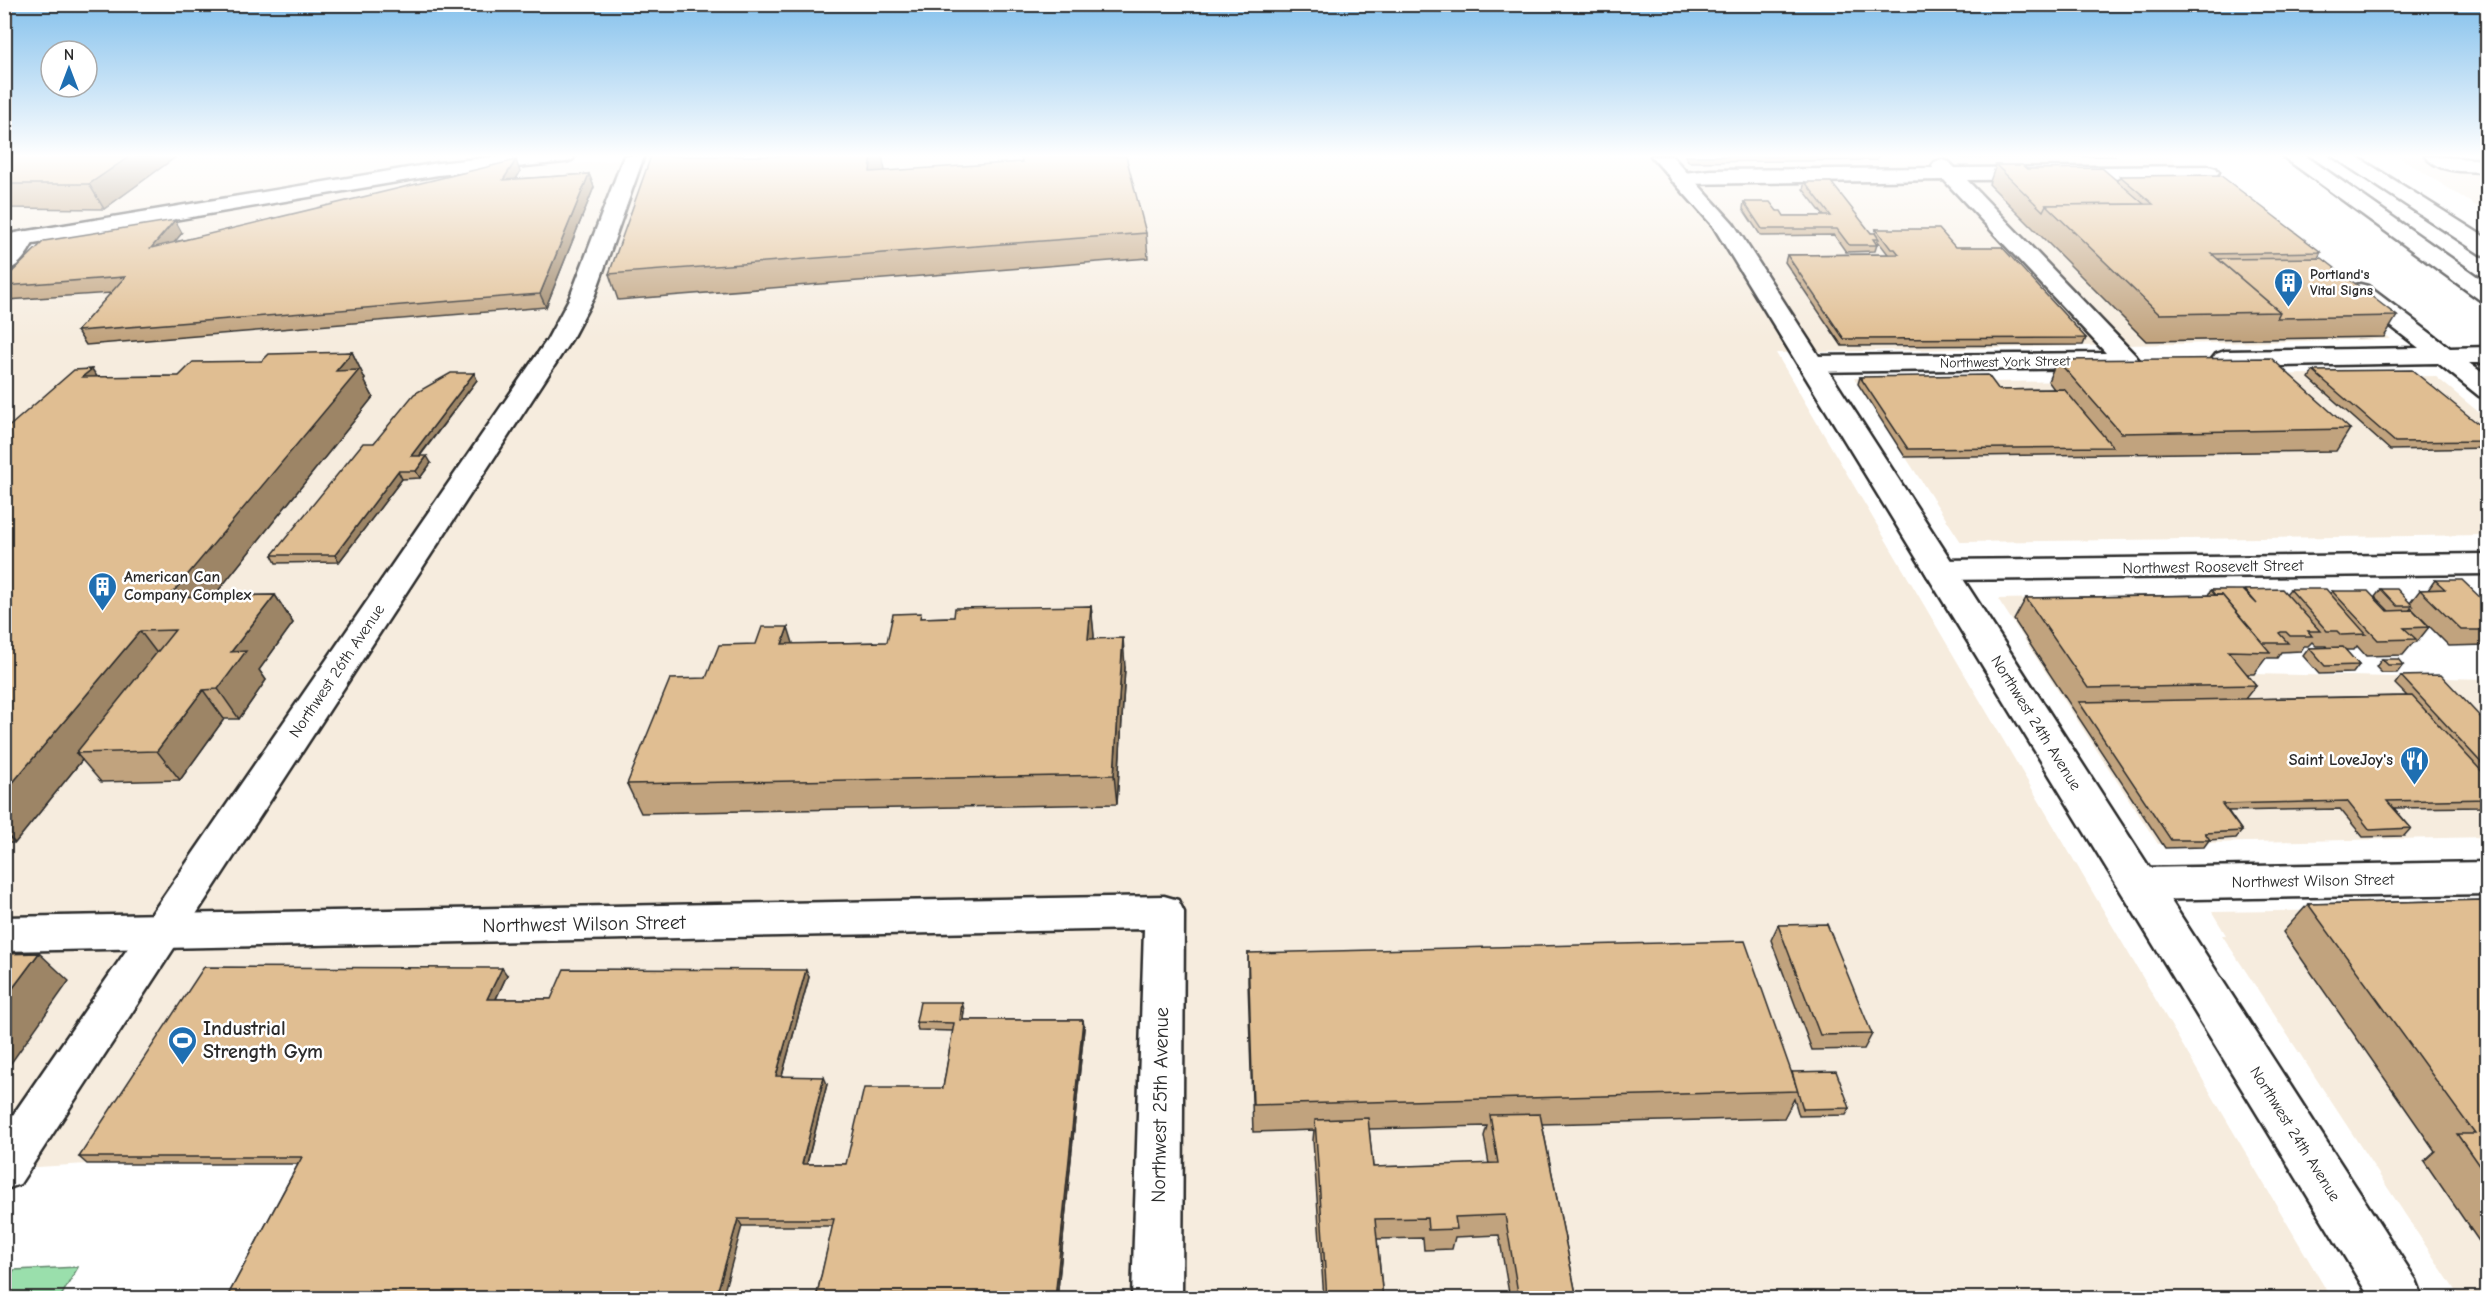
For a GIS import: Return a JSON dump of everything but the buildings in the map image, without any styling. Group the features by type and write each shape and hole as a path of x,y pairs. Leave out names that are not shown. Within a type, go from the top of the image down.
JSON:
{"main road":[{"path":"4,264 16,254 15,240 151,217"},
{"name":"Northwest 26th Avenue","path":"4,1168 563,333 582,297 612,217"},
{"name":"Northwest 24th Avenue","path":"1716,217 2398,1299"},
{"name":"Northwest York Street","path":"1811,364 2138,360 1993,217"},
{"path":"2377,217 2487,295"},
{"path":"2437,217 2487,249"},
{"path":"2341,275 2487,390"},
{"path":"2197,359 2487,355"},
{"name":"Northwest Roosevelt Street","path":"1939,570 2487,564"},
{"name":"Northwest Wilson Street","path":"2138,884 2487,878"},
{"name":"Northwest Wilson Street","path":"4,934 1164,912"},
{"name":"Northwest 25th Avenue","path":"1156,1299 1164,912"}],"shaded area":[{"path":"5,217 98,217 5,232"},
{"path":"203,217 2243,217 2391,339 1776,353 2331,1298 237,1298 308,1164 87,1164 5,1169 5,290 102,234"},
{"path":"2381,373 2386,377 2435,376 2487,419 2487,535 1961,542 1854,378 1981,377 1985,382 2095,381 2092,377"},
{"path":"2191,596 2254,674 2487,679 2487,837 2158,844 1998,599"},
{"path":"2487,908 2487,1298 2460,1298 2222,935 2226,935 2212,912"}],"green space":[{"path":"78,1267 60,1298 5,1298 5,1285 14,1270"}],"place":[{"name":"Portland's Vital Signs","path":"2289,308"},
{"name":"American Can Company Complex","path":"103,612"},
{"name":"Saint LoveJoy's","path":"2414,786"},
{"name":"Industrial Strength Gym","path":"182,1066"}]}
